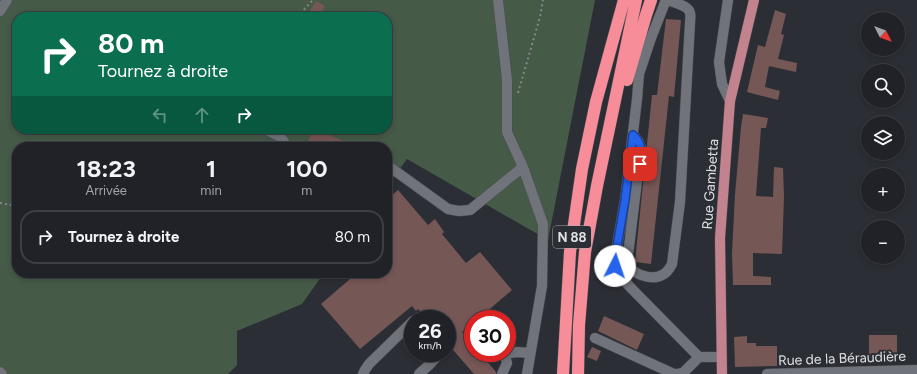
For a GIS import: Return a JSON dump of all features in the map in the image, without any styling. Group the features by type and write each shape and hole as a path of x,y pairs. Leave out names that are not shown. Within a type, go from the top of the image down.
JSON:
{"highway":[{"name":"N 88","path":"562,372 570,252 582,169 596,102 624,0"},
{"name":"N 88","path":"578,374 579,325 585,252 597,186 636,0"},
{"path":"597,186 634,53 651,0"}],"main road":[{"name":"Rue Gambetta","path":"722,374 720,238 730,101 754,0"}],"street":[{"path":"0,11 7,0"},
{"path":"498,0 507,80 507,132 523,167 543,224 542,286 527,374"},
{"path":"633,135 641,148 628,255 629,265 638,274 654,277 662,276 667,272 672,264 680,202 690,24 690,12 688,9 667,0 651,38 639,74 625,200 615,266 630,287 699,357"},
{"path":"728,0 719,62 722,84 730,101"},
{"path":"277,134 284,142"},
{"path":"392,169 448,209 459,211 470,210 523,167"},
{"path":"363,374 369,364 404,330"},
{"path":"381,352 388,338"},
{"path":"595,338 676,374 683,373 699,357 721,357"},
{"path":"516,352 530,353"},
{"path":"418,374 432,362"},
{"path":"502,374 507,362"},
{"name":"Rue de la Béraudière","path":"767,374 917,370"}],"path":[{"path":"302,12 313,0"},
{"path":"518,94 540,17 543,0"},
{"path":"0,203 12,205"}],"green space":[{"path":"0,0 595,0 548,240 407,159 392,179 392,142 12,142 12,278 320,278 302,304 237,331 237,365 228,374 0,374"}],"building":[{"path":"316,1 325,6 321,12 309,12"},
{"path":"775,10 786,14 781,34 784,35 778,59 797,63 796,72 769,66 765,87 780,91 778,100 747,92 758,45 765,47"},
{"path":"666,19 681,20 674,97 669,96 651,264 635,262 652,95 657,95"},
{"path":"743,114 768,118 766,128 761,128 756,196 773,197 774,167 783,168 784,197 782,254 753,253 753,276 771,277 771,285 733,285 732,253 735,194"},
{"path":"312,134 325,134 346,142 308,142"},
{"path":"398,190 428,225 435,219 444,232 442,234 466,263 480,252 512,290 489,310 464,310 464,330 462,332 464,334 464,362 488,362 496,374 474,374 456,353 456,310 415,310 412,306 407,310 404,310 404,313 360,349 321,304 351,278 392,278 392,195"},
{"path":"604,316 644,334 637,350 598,331"},
{"path":"869,335 897,335 897,360 869,361"},
{"path":"747,336 747,343 756,343 756,346 777,346 777,366 735,367 734,337"},
{"path":"592,347 601,351 597,361 587,357"}],"route":[{"path":"615,266 633,135 641,148 640,164"}]}
